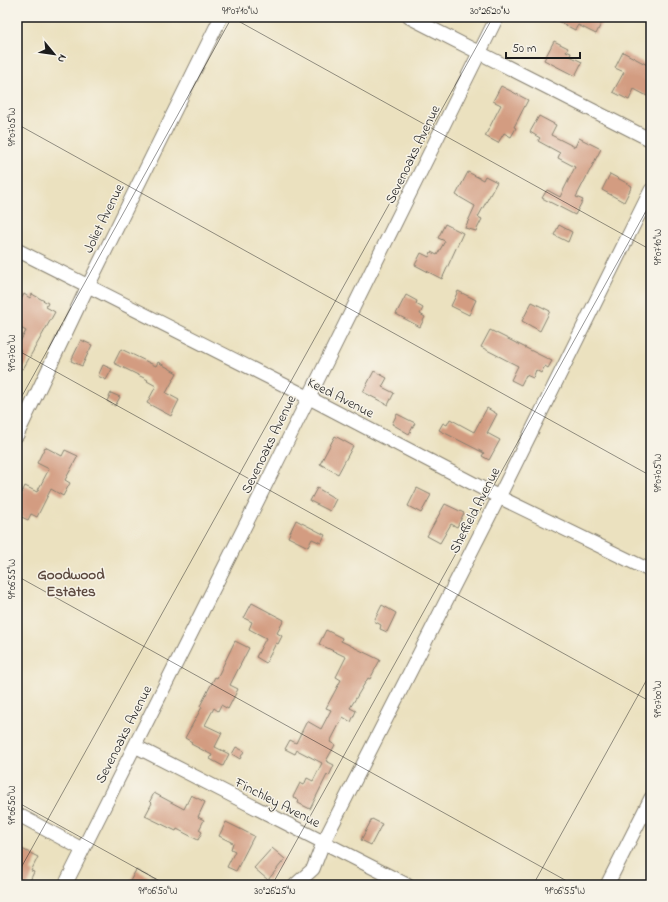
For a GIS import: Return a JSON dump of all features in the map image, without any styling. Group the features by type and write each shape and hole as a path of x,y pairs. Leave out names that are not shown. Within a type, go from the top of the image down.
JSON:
{"street":[{"name":"Joliet Avenue","path":"17,435 88,286 221,17"},
{"path":"409,17 651,140"},
{"name":"Sevenoaks Avenue","path":"65,885 497,17"},
{"name":"Sheffield Avenue","path":"295,885 313,869 323,843 499,497 651,190"},
{"name":"Keed Avenue","path":"17,250 499,497 651,571"},
{"name":"Finchley Avenue","path":"135,746 407,885"},
{"path":"607,885 651,798"},
{"path":"17,814 82,849"}],"building":[{"path":"550,17 592,17 602,22 596,34 578,25 575,30"},
{"path":"554,41 568,48 566,51 571,53 570,56 582,62 575,76 544,60"},
{"path":"623,52 651,67 651,98 634,89 629,100 613,92 624,72 615,68"},
{"path":"501,86 528,100 514,127 516,128 511,137 504,133 498,143 485,136 501,105 493,101"},
{"path":"539,116 556,125 551,135 575,147 579,138 601,149 576,197 583,200 575,215 542,198 547,190 560,197 575,167 558,158 560,153 538,141 540,138 530,132"},
{"path":"468,172 483,180 485,176 497,182 478,217 482,219 476,231 465,228 475,206 456,195"},
{"path":"610,174 632,186 624,202 602,190"},
{"path":"445,224 463,233 442,279 415,265 421,253 429,257 431,252 437,255 445,241 438,238"},
{"path":"559,225 572,232 568,242 554,235"},
{"path":"458,291 476,300 469,315 451,306"},
{"path":"24,294 30,298 32,294 48,303 46,307 55,312 23,369 17,366 17,357 21,350 17,347 26,331 17,326 17,307"},
{"path":"406,295 417,301 416,304 423,308 420,314 425,317 420,327 396,314"},
{"path":"532,302 550,311 540,331 522,321"},
{"path":"490,330 552,361 548,368 545,366 541,373 536,370 533,378 526,375 521,385 511,380 518,366 481,347"},
{"path":"81,340 92,345 82,366 71,361"},
{"path":"121,349 156,366 158,362 177,373 166,393 179,400 171,416 147,403 156,386 147,381 148,380 114,363"},
{"path":"103,365 112,369 106,380 98,376"},
{"path":"374,371 387,378 382,387 394,393 388,405 363,392"},
{"path":"111,393 120,397 115,406 107,401"},
{"path":"487,408 497,414 487,433 500,440 489,460 482,456 484,453 439,430 443,423 447,425 450,419 474,432"},
{"path":"397,414 415,423 409,434 392,424"},
{"path":"335,436 353,446 338,474 320,464"},
{"path":"45,447 62,456 65,450 78,456 65,480 70,483 63,496 51,489 37,517 31,514 28,520 17,515 17,502 25,486 37,492 49,469 37,463"},
{"path":"317,488 336,499 330,511 310,501"},
{"path":"417,488 431,495 421,513 408,506"},
{"path":"445,504 464,513 457,527 451,524 440,543 427,536"},
{"path":"296,520 325,535 321,543 312,539 308,547 288,537"},
{"path":"252,603 284,620 277,633 282,636 278,644 276,643 266,663 256,657 266,638 249,629 252,622 244,618"},
{"path":"382,605 396,613 387,632 380,629 381,625 374,621"},
{"path":"326,630 342,638 341,641 380,660 370,679 368,678 350,708 356,711 351,722 343,717 330,742 335,745 326,761 334,765 329,776 327,775 310,809 298,803 299,800 293,797 300,783 304,785 307,778 313,781 322,763 297,750 295,754 285,749 290,740 296,743 307,721 321,729 331,710 326,708 341,680 336,677 346,657 319,644"},
{"path":"235,641 249,648 230,685 238,689 228,709 221,705 218,711 214,708 205,725 222,733 215,747 229,754 223,766 210,759 212,755 191,744 192,742 185,738 202,707 200,706 215,677 217,678"},
{"path":"236,747 244,751 240,759 232,754"},
{"path":"154,793 184,809 191,795 205,802 198,817 204,820 199,830 202,832 198,840 177,829 176,831 145,816 152,803 150,801"},
{"path":"372,819 382,824 371,845 361,840"},
{"path":"226,822 254,836 236,871 227,867 235,851 231,849 233,843 219,836"},
{"path":"272,848 285,859 268,880 254,868"},
{"path":"22,849 38,857 31,871 34,872 28,885 17,885 17,858"},
{"path":"136,870 165,885 128,885"}],"district":[{"name":"Goodwood Estates","path":"71,582"}]}
